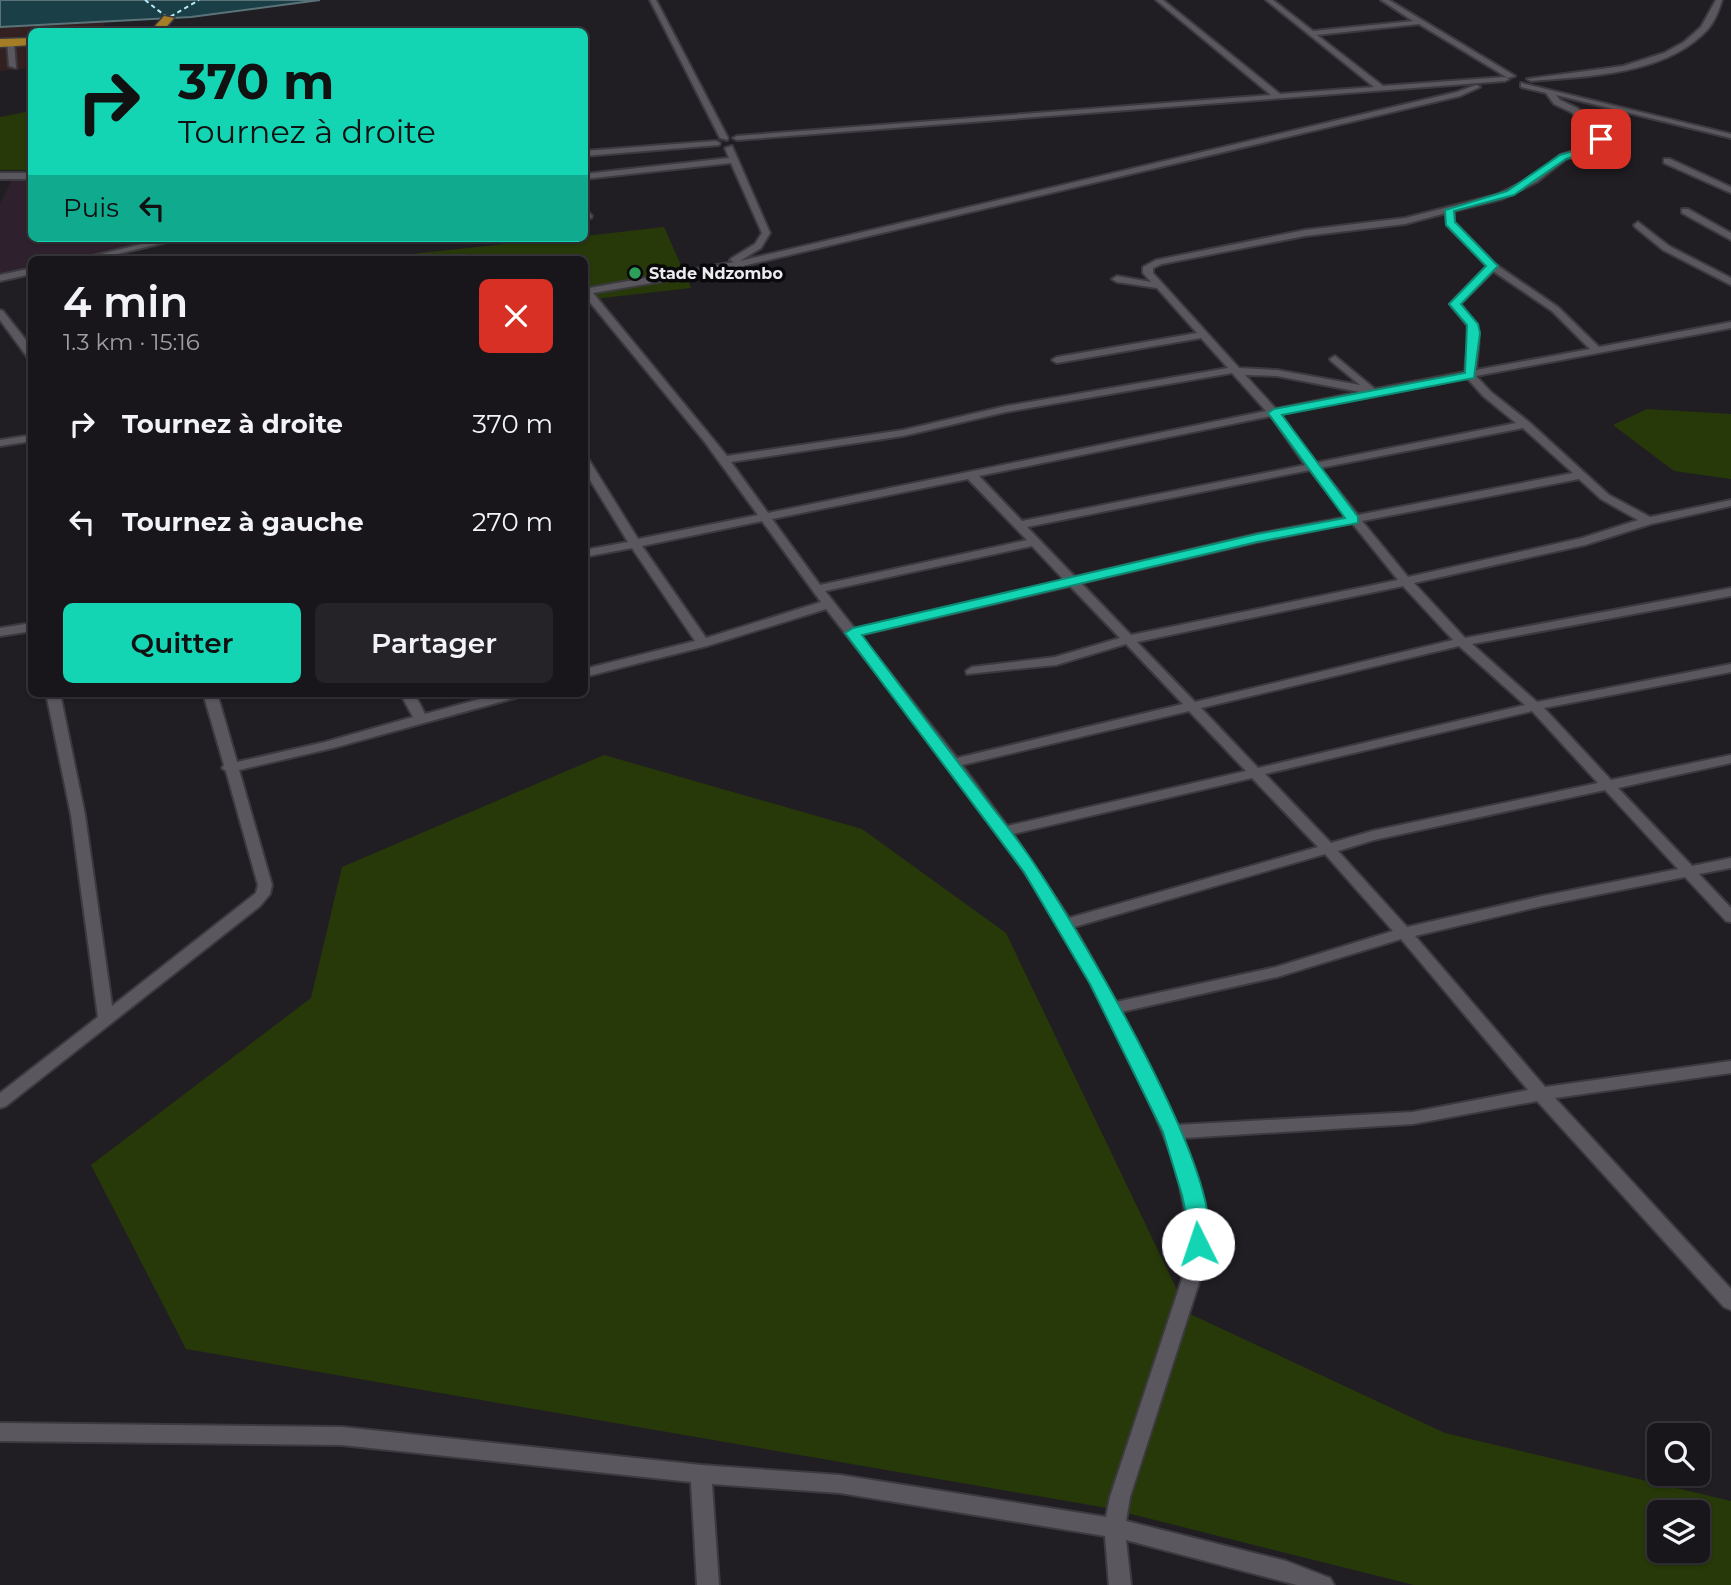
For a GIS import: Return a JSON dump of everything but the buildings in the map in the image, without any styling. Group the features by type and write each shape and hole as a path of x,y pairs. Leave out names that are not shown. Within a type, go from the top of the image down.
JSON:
{"highway":[{"path":"159,28 168,18"},
{"path":"5,42 28,41"}],"street":[{"path":"653,0 720,141 729,148 766,233 758,246 722,268"},
{"path":"1158,0 1279,97"},
{"path":"1269,0 1382,89"},
{"path":"1384,0 1509,79"},
{"path":"588,154 737,138 1509,79 1528,82 1601,72 1671,52 1704,29 1718,0"},
{"path":"1312,33 1420,22"},
{"path":"5,42 13,66"},
{"path":"729,148 1476,87 1509,79"},
{"path":"1528,82 1550,93 1731,135"},
{"path":"588,292 722,268 1460,94 1476,87"},
{"path":"1550,93 1558,102 1574,110 1598,130 1600,143 1588,150 1563,157 1511,193 1400,222 1306,233 1159,262 1148,267 1148,270 1202,335 1274,413 1311,465 1405,581 1462,642 1534,706 1731,917"},
{"path":"737,138 746,141 743,146"},
{"path":"588,177 734,160"},
{"path":"1667,160 1731,190"},
{"path":"0,176 28,176"},
{"path":"1450,210 1450,223 1492,266 1555,309 1597,350"},
{"path":"1685,211 1731,237"},
{"path":"1624,225 1641,227 1665,248 1731,282"},
{"path":"1720,231 1731,229"},
{"path":"98,256 161,242"},
{"path":"1492,266 1455,304 1472,324 1474,333 1470,375 1605,497 1648,521"},
{"path":"0,278 28,272"},
{"path":"1117,279 1159,286"},
{"path":"588,294 724,460 764,518 1003,832 1066,924 1173,1132 1198,1222 1195,1267 1126,1471 1115,1528 1120,1585"},
{"path":"0,313 5,327 28,350"},
{"path":"588,553 1374,392 1731,326"},
{"path":"1057,360 1202,335"},
{"path":"1335,359 1374,392"},
{"path":"724,460 903,433 1006,409 1234,371 1278,373 1374,392"},
{"path":"1021,525 1525,424"},
{"path":"0,443 28,439"},
{"path":"588,467 635,544 703,643"},
{"path":"970,474 1021,525 1070,582 1329,850 1404,933 1541,1094 1731,1302"},
{"path":"853,633 1257,538 1582,475"},
{"path":"972,671 1056,661 1127,640 1585,541 1648,521 1731,503"},
{"path":"819,589 1034,542"},
{"path":"953,763 1462,642 1731,592"},
{"path":"588,672 703,643 829,604"},
{"path":"0,632 28,628"},
{"path":"1003,832 1135,803 1253,772 1609,688 1731,668"},
{"path":"54,697 78,815 106,1018"},
{"path":"0,1102 255,903 262,894 265,885 254,841 229,768 211,697"},
{"path":"409,697 421,720"},
{"path":"229,768 328,745 503,697"},
{"path":"1066,924 1395,830 1731,759"},
{"path":"1112,1009 1277,972 1404,933 1731,863"},
{"path":"1173,1132 1391,1121 1541,1094 1731,1067"},
{"path":"0,1432 331,1435 701,1475 840,1483 1115,1528 1286,1571 1323,1585"},
{"path":"701,1475 708,1585"}],"shaded area":[{"path":"105,22 103,28 28,28 28,68 0,71 0,27"},
{"path":"12,179 28,180 28,242 151,242 89,256 28,256 28,269 0,275 0,204"}],"green space":[{"path":"28,112 28,170 0,170 0,117"},
{"name":"Stade Ndzombo","path":"664,227 691,288 588,300 588,256 392,256 524,242 588,242 588,236"},
{"path":"1647,409 1731,414 1731,479 1674,471 1613,425"},
{"path":"604,755 862,829 1006,933 1188,1313 1445,1433 1647,1481 1647,1486 1668,1486 1731,1501 1731,1585 1414,1585 1107,1508 186,1349 91,1165 311,998 342,867"}],"water":[{"path":"0,0 320,0 191,17 0,27"}],"ferry route":[{"path":"145,0 168,18 199,0"}],"place":[{"name":"Stade Ndzombo","path":"635,273"}],"route":[{"path":"1198,1244 1198,1222 1192,1195 1173,1132 1066,924 953,763 853,633 1257,538 1354,520 1274,413 1470,375 1474,333 1472,324 1455,302 1492,266 1450,223 1450,210 1511,193 1534,180 1563,157 1596,147 1601,139"}]}
